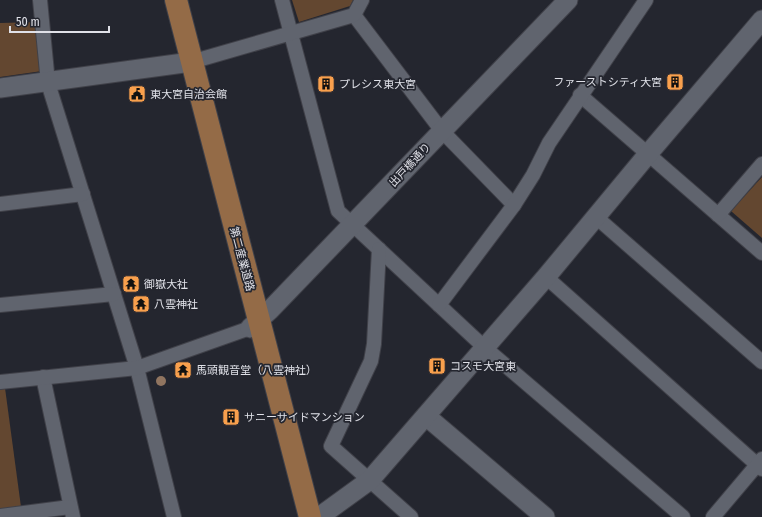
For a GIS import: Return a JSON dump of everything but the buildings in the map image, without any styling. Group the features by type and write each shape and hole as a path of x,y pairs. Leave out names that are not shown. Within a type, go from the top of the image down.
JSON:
{"main road":[{"name":"第二産業道路","path":"165,0 186,63 254,325 310,517"},
{"name":"第二産業道路","path":"176,0 186,63"},
{"name":"第二産業道路","path":"254,325 296,517"}],"street":[{"path":"40,0 48,83 137,368 174,517"},
{"path":"282,0 338,211 484,348 683,517"},
{"path":"0,88 48,83 186,63 354,15 362,0"},
{"name":"出戸橋通り","path":"254,325 353,225 568,0"},
{"path":"439,305 514,205 533,175 548,143 646,0"},
{"path":"354,15 442,131 514,205"},
{"path":"319,517 370,480 546,278 648,154 762,20"},
{"path":"580,95 762,253"},
{"path":"718,215 762,164"},
{"path":"0,204 83,194"},
{"path":"596,217 762,362"},
{"path":"379,249 374,344 371,361 331,446 411,517"},
{"path":"546,278 760,464 713,517"},
{"path":"0,305 114,294"},
{"path":"0,382 137,368 254,325"},
{"path":"0,516 71,512 43,377"},
{"path":"426,416 545,517"}],"shaded area":[{"path":"292,0 353,0 350,6 299,22"},
{"path":"38,22 42,71 0,77 0,23"},
{"path":"762,177 762,238 731,211"},
{"path":"0,388 5,388 21,507 0,510"}],"place":[{"name":"ファーストシティ大宮","path":"675,82"},
{"name":"プレシス東大宮","path":"326,84"},
{"name":"東大宮自治会館","path":"137,94"},
{"name":"御嶽大社","path":"131,284"},
{"name":"八雲神社","path":"141,304"},
{"name":"コスモ大宮東","path":"437,366"},
{"name":"馬頭観音堂（八雲神社）","path":"183,370"},
{"name":"サニーサイドマンション","path":"231,417"}]}
